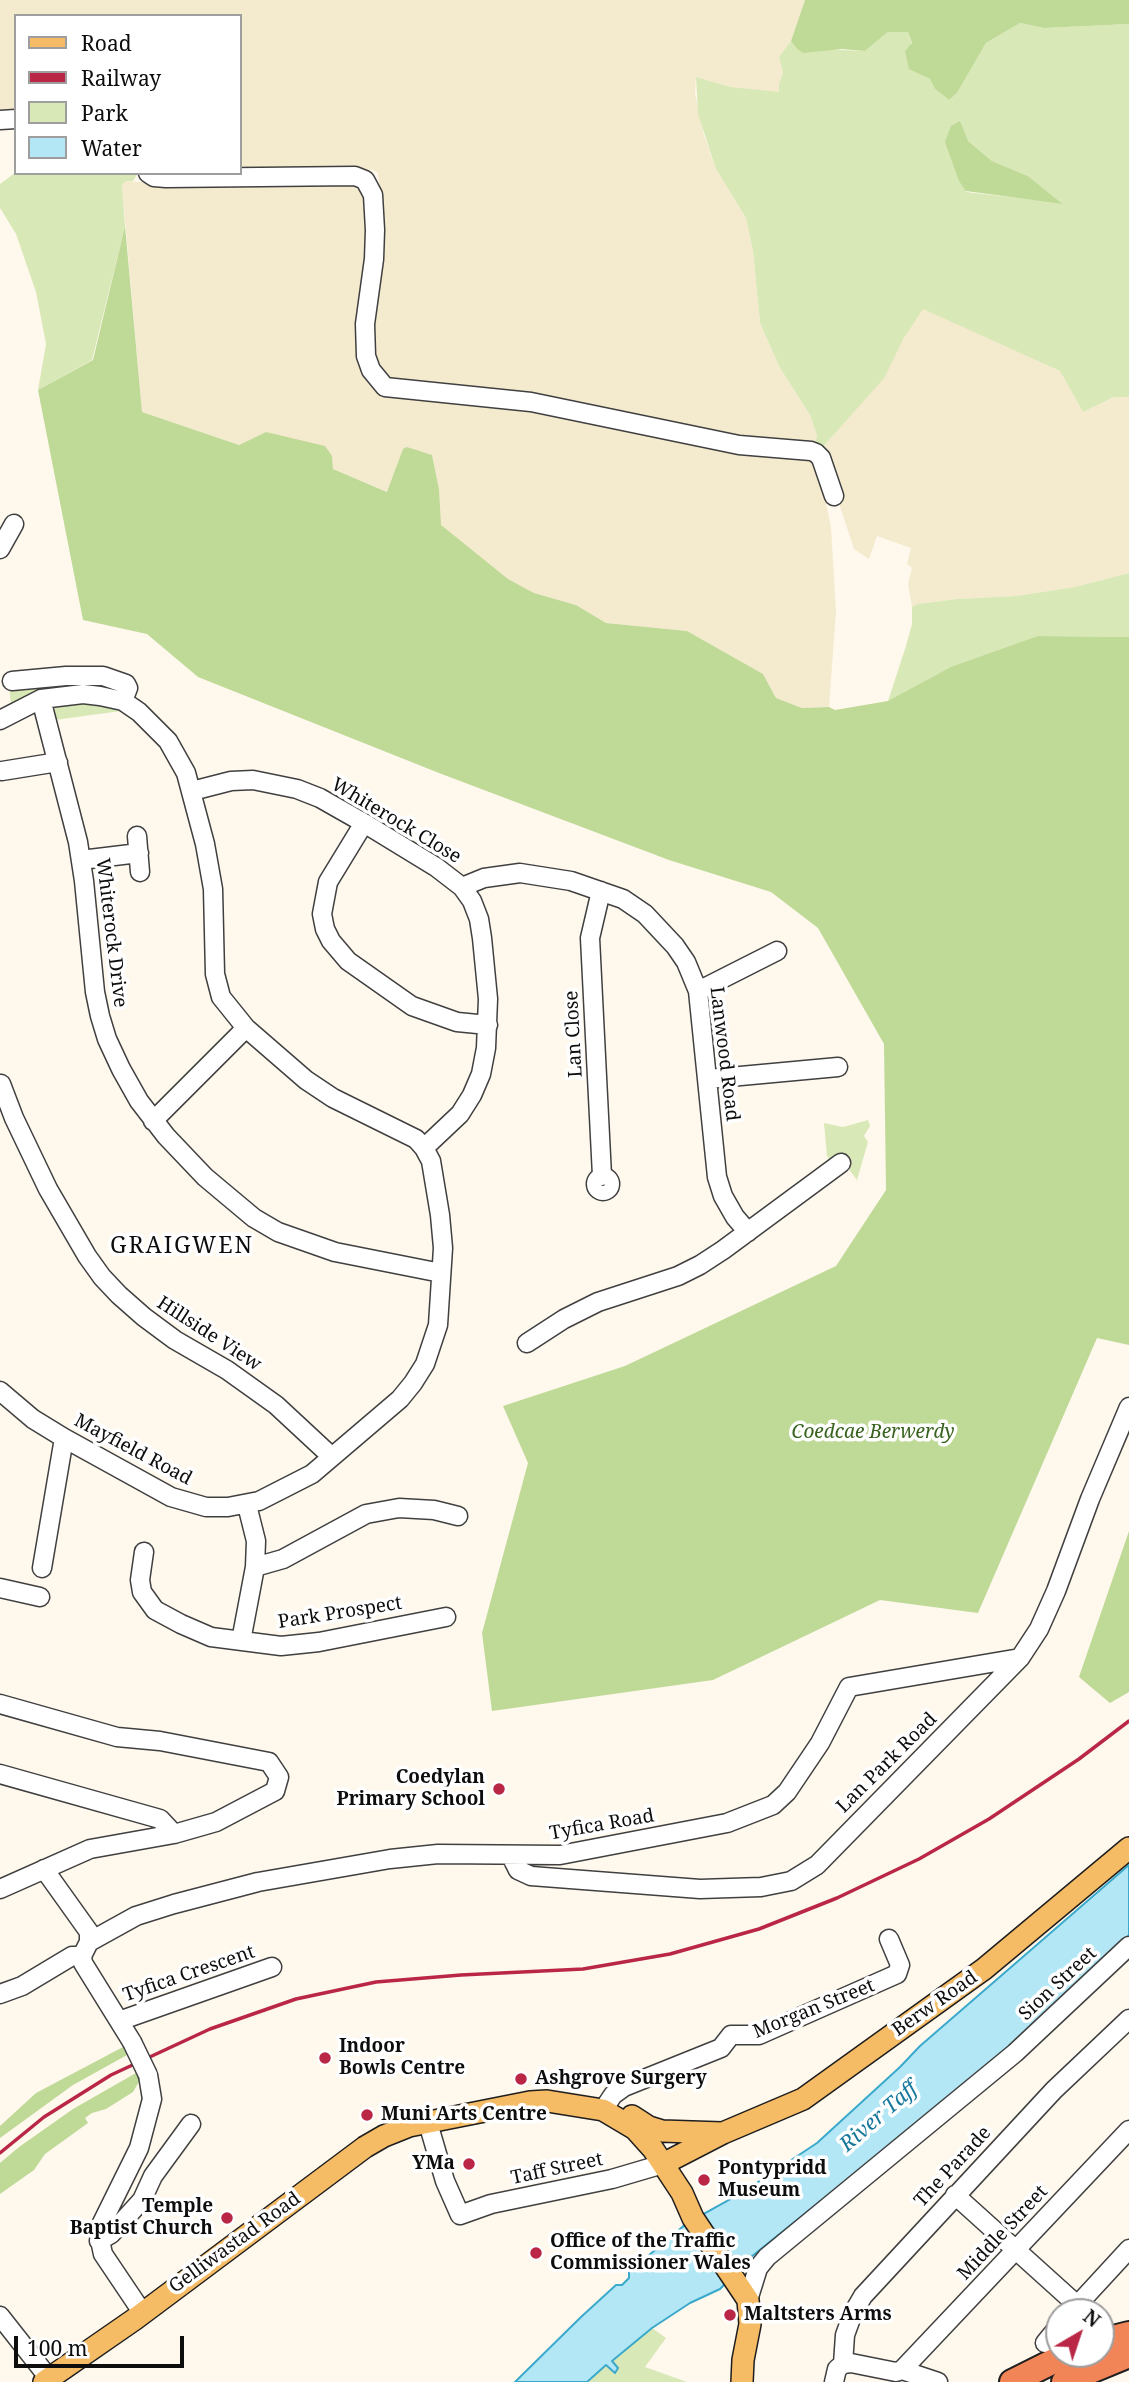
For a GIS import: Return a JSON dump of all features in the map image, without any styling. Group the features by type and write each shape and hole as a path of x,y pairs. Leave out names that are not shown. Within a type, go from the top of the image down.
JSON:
{"highway":[{"path":"1064,2382 1129,2355"},
{"path":"1012,2382 1045,2366"},
{"path":"1104,2382 1129,2373"}],"main road":[{"name":"Berw Road","path":"663,2164 723,2133 803,2099 984,1969 1129,1848"},
{"path":"428,2123 530,2102 547,2101 603,2110 635,2129 663,2164 682,2193 693,2218 746,2296 750,2323 742,2382"},
{"name":"Berw Road","path":"603,2110 622,2111 649,2127 662,2131 723,2133"},
{"name":"Gelliwastad Road","path":"48,2381 365,2147 409,2126 428,2123"}],"street":[{"path":"152,175 166,178 355,176 365,180 373,195 375,230 372,280 365,324 366,356 371,370 386,387 531,402 739,445 811,451 821,457 834,496"},
{"path":"0,549 14,524"},
{"path":"12,681 103,676 126,684 128,688 123,701"},
{"path":"0,720 41,699 83,694 123,701 139,712 168,741 186,773 192,791 213,889 217,986 226,1006 246,1028 306,1080 332,1098 416,1139 431,1161 443,1248 438,1325 425,1364 400,1399 312,1474 291,1487 253,1503 255,1567 241,1641"},
{"name":"Whiterock Drive","path":"41,699 81,860 100,1016 121,1069 153,1121 205,1177 254,1218 278,1232 335,1252 441,1273"},
{"path":"2,771 58,762"},
{"name":"Whiterock Close","path":"192,791 231,781 253,780 274,783 320,798 436,867 463,887 479,919 482,938 488,1025 481,1074 460,1114 424,1148"},
{"path":"364,823 328,882 322,914 331,941 348,961 412,1006 457,1022 488,1025"},
{"path":"81,860 138,844 140,872"},
{"name":"Lanwood Road","path":"463,887 484,877 520,873 571,881 623,899 662,930 686,962 698,991 717,1177 723,1196 735,1217 748,1232"},
{"name":"Lan Close","path":"601,891 590,938 602,1177"},
{"path":"698,991 777,951"},
{"path":"153,1121 246,1028"},
{"path":"708,1079 838,1067"},
{"name":"Hillside View","path":"1,1084 43,1179 81,1247 102,1277 144,1317 276,1405 332,1457"},
{"path":"527,1343 548,1328 598,1302 689,1270 723,1250 841,1163"},
{"name":"Mayfield Road","path":"0,1391 33,1419 171,1497 206,1507 253,1503"},
{"name":"Lan Park Road","path":"511,1856 518,1870 531,1876 700,1889 761,1887 791,1881 817,1865 1020,1658 1039,1629 1050,1604 1129,1407"},
{"path":"42,1568 64,1438"},
{"path":"255,1567 283,1559 366,1514 400,1508 434,1510 458,1516"},
{"name":"Park Prospect","path":"144,1552 140,1580 142,1592 155,1610 211,1637 281,1646 319,1642 446,1617"},
{"path":"0,1588 40,1597"},
{"name":"Tyfica Road","path":"0,1994 22,1986 136,1916 174,1903 258,1882 438,1854 561,1855 727,1824 773,1805 787,1792 820,1742 849,1687 1020,1658"},
{"path":"0,1704 117,1737 160,1741 269,1762 279,1777 275,1791 216,1822 174,1834 90,1849 0,1889"},
{"path":"0,1774 160,1819 174,1834"},
{"path":"44,1869 89,1932 83,1963 132,2042 148,2076 152,2099 148,2121 127,2175 98,2231 103,2254 142,2312"},
{"name":"Morgan Street","path":"603,2110 612,2095 624,2087 721,2048 731,2035 758,2035 897,1974 900,1965 889,1940"},
{"name":"Sion Street","path":"746,2296 758,2268 767,2257 1015,2053 1129,1946"},
{"name":"Tyfica Crescent","path":"119,2021 272,1967"},
{"name":"The Parade","path":"834,2382 837,2369 843,2364 845,2335 863,2296 1053,2091 1129,2019"},
{"name":"Taff Street","path":"428,2123 445,2181 460,2215 491,2204 612,2179 663,2164"},
{"path":"99,2241 111,2234 142,2200 153,2176 191,2124"},
{"name":"Middle Street","path":"905,2367 1129,2130"},
{"path":"955,2196 1016,2250 1064,2298"},
{"path":"1083,2298 1129,2249"},
{"path":"0,2316 48,2381"},
{"path":"843,2364 850,2363 879,2376 905,2367 938,2382"}],"shaded area":[{"path":"0,0 805,0 791,41 779,57 783,73 779,84 780,93 731,87 696,77 695,94 704,135 716,169 746,218 753,251 760,323 780,368 810,415 817,436 815,444 740,439 390,383 382,378 372,354 384,228 378,173 373,170 242,171 242,14 14,14 14,115 0,116"},
{"path":"355,180 366,189 370,231 361,322 385,393 390,397 393,394 470,400 816,457 831,527 836,611 829,707 802,708 776,698 763,674 687,631 606,623 576,605 534,593 508,579 440,525 439,489 432,455 407,447 388,492 333,469 332,456 266,432 239,445 142,412 122,185 126,181 168,184"},
{"path":"923,308 1060,371 1083,412 1114,397 1129,397 1129,573 1075,587 1016,596 957,599 912,607 908,584 912,568 907,564 911,548 877,536 869,559 854,549 821,449 853,412"}],"green space":[{"path":"805,0 1129,0 1129,24 1044,28 1020,23 986,43 957,93 949,100 935,89 930,79 909,69 905,51 912,43 908,32 888,32 865,51 842,49 803,53 791,41"},
{"path":"1020,23 1044,28 1129,24 1129,397 1114,397 1083,412 1060,371 923,309 903,339 885,377 821,449 815,444 817,436 810,415 780,368 760,323 753,251 746,218 716,169 698,114 696,77 731,87 779,92 783,73 779,57 791,41 796,48 865,51 888,32 908,32 922,75 930,79 935,89 949,100 957,93 986,43","holes":["968,141 992,161 1028,176 1062,203 966,192"]},
{"path":"960,121 968,141 992,161 1028,176 1063,204 966,191 959,181 945,142 951,126"},
{"path":"14,174 137,175 133,181 126,181 122,185 125,226 92,360 38,390 46,344 36,292 16,234 0,208 0,184"},
{"name":"Coedcae Berwerdy","path":"125,226 142,412 239,445 266,432 325,446 332,456 333,469 387,492 403,449 407,447 432,455 439,489 441,525 508,579 534,593 576,605 606,623 687,631 763,674 776,698 802,708 829,707 835,710 888,701 951,667 1038,636 1129,637 1129,1345 1097,1338 978,1613 880,1600 713,1680 492,1711 482,1633 528,1463 503,1406 625,1366 836,1266 886,1190 884,1044 818,928 771,892 669,860 439,773 198,677 147,634 83,620 38,390 93,360"},
{"path":"1129,573 1129,637 1038,636 888,701 912,624 912,607 957,599 1016,596 1075,587"},
{"path":"118,681 123,701 121,711 47,721 41,699 12,714 9,687"},
{"path":"868,1120 870,1126 864,1136 868,1142 857,1180 837,1154 830,1160 827,1156 824,1123 843,1127"},
{"path":"1129,1531 1129,1692 1110,1703 1079,1677"},
{"path":"123,2047 127,2055 73,2085 0,2138 0,2126 36,2093"},
{"path":"136,2073 140,2080 133,2092 85,2118 88,2123 45,2154 34,2170 0,2194 0,2163 73,2109"},
{"path":"652,2328 666,2338 645,2367 687,2382 587,2382 606,2365 614,2372 612,2361"}],"water":[{"name":"River Taff","path":"1129,1865 1129,1935 1026,2036 751,2257 720,2289 690,2303 652,2328 612,2361 618,2368 615,2373 606,2365 587,2382 515,2382 616,2285 622,2285 629,2278 629,2272 687,2223 743,2192 817,2143 920,2046"}],"railway":[{"path":"0,2153 44,2117 111,2075 210,2029 296,1999 376,1982 583,1969 670,1954 759,1929 837,1898 919,1859 989,1819 1079,1759 1129,1721"}],"place":[{"name":"Coedylan Primary School","path":"499,1789"},
{"name":"Indoor Bowls Centre","path":"325,2058"},
{"name":"Ashgrove Surgery","path":"521,2079"},
{"name":"Muni Arts Centre","path":"367,2115"},
{"name":"YMa","path":"469,2164"},
{"name":"Pontypridd Museum","path":"704,2180"},
{"name":"Temple Baptist Church","path":"227,2218"},
{"name":"Office of the Traffic Commissioner Wales","path":"536,2253"},
{"name":"Maltsters Arms","path":"730,2315"}],"district":[{"name":"GRAIGWEN","path":"182,1246"}]}
